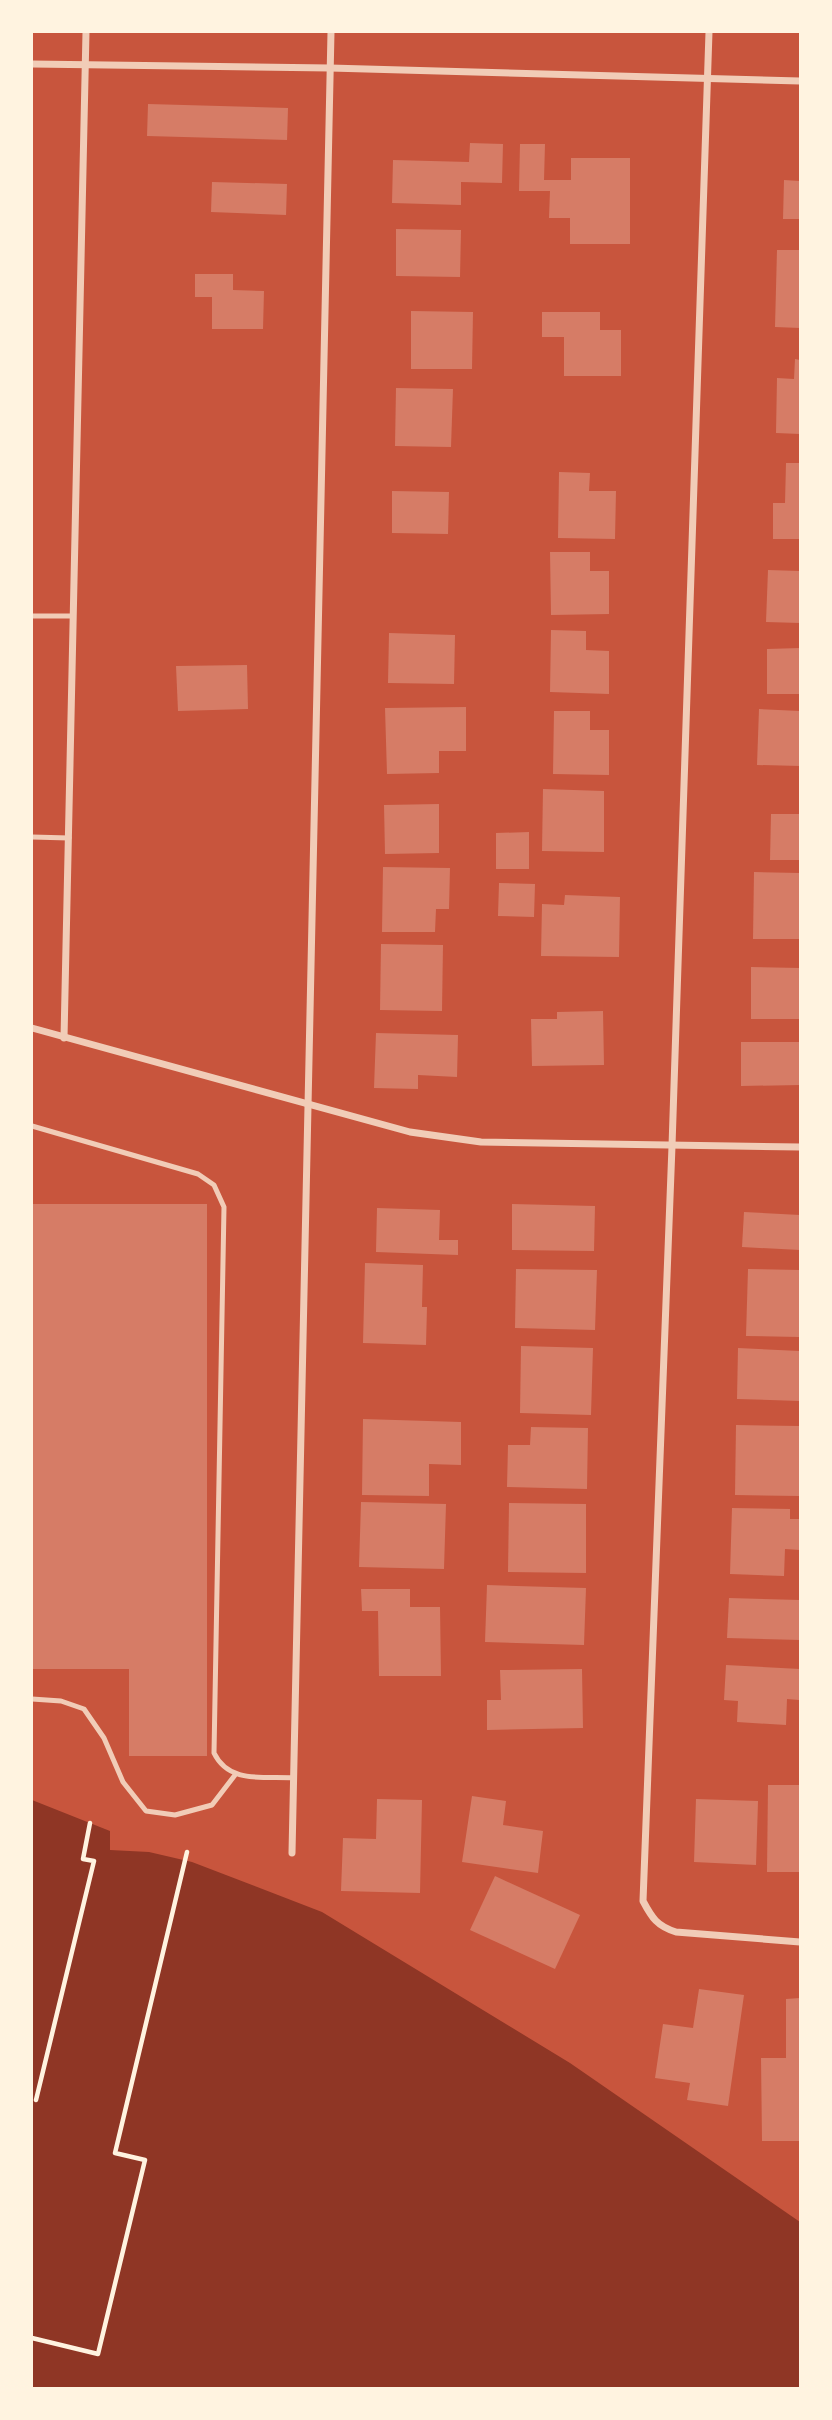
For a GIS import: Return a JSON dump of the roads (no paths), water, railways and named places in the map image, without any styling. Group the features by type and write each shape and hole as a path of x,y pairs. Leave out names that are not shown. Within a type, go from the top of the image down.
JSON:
{"street":[{"path":"64,1038 86,32"},
{"path":"292,1853 331,32"},
{"path":"709,32 672,1146 643,1901 652,1919 661,1927 676,1932 800,1942"},
{"path":"32,64 330,68 800,81"},
{"path":"32,1028 410,1132 481,1142 800,1147"}],"lane":[{"path":"32,616 74,616"},
{"path":"32,837 69,838"},
{"path":"32,1126 198,1174 214,1185 224,1207 214,1753 220,1765 235,1775 294,1778"},
{"path":"32,1699 61,1701 84,1709 104,1738 123,1782 146,1811 175,1815 212,1805 235,1775"}]}
